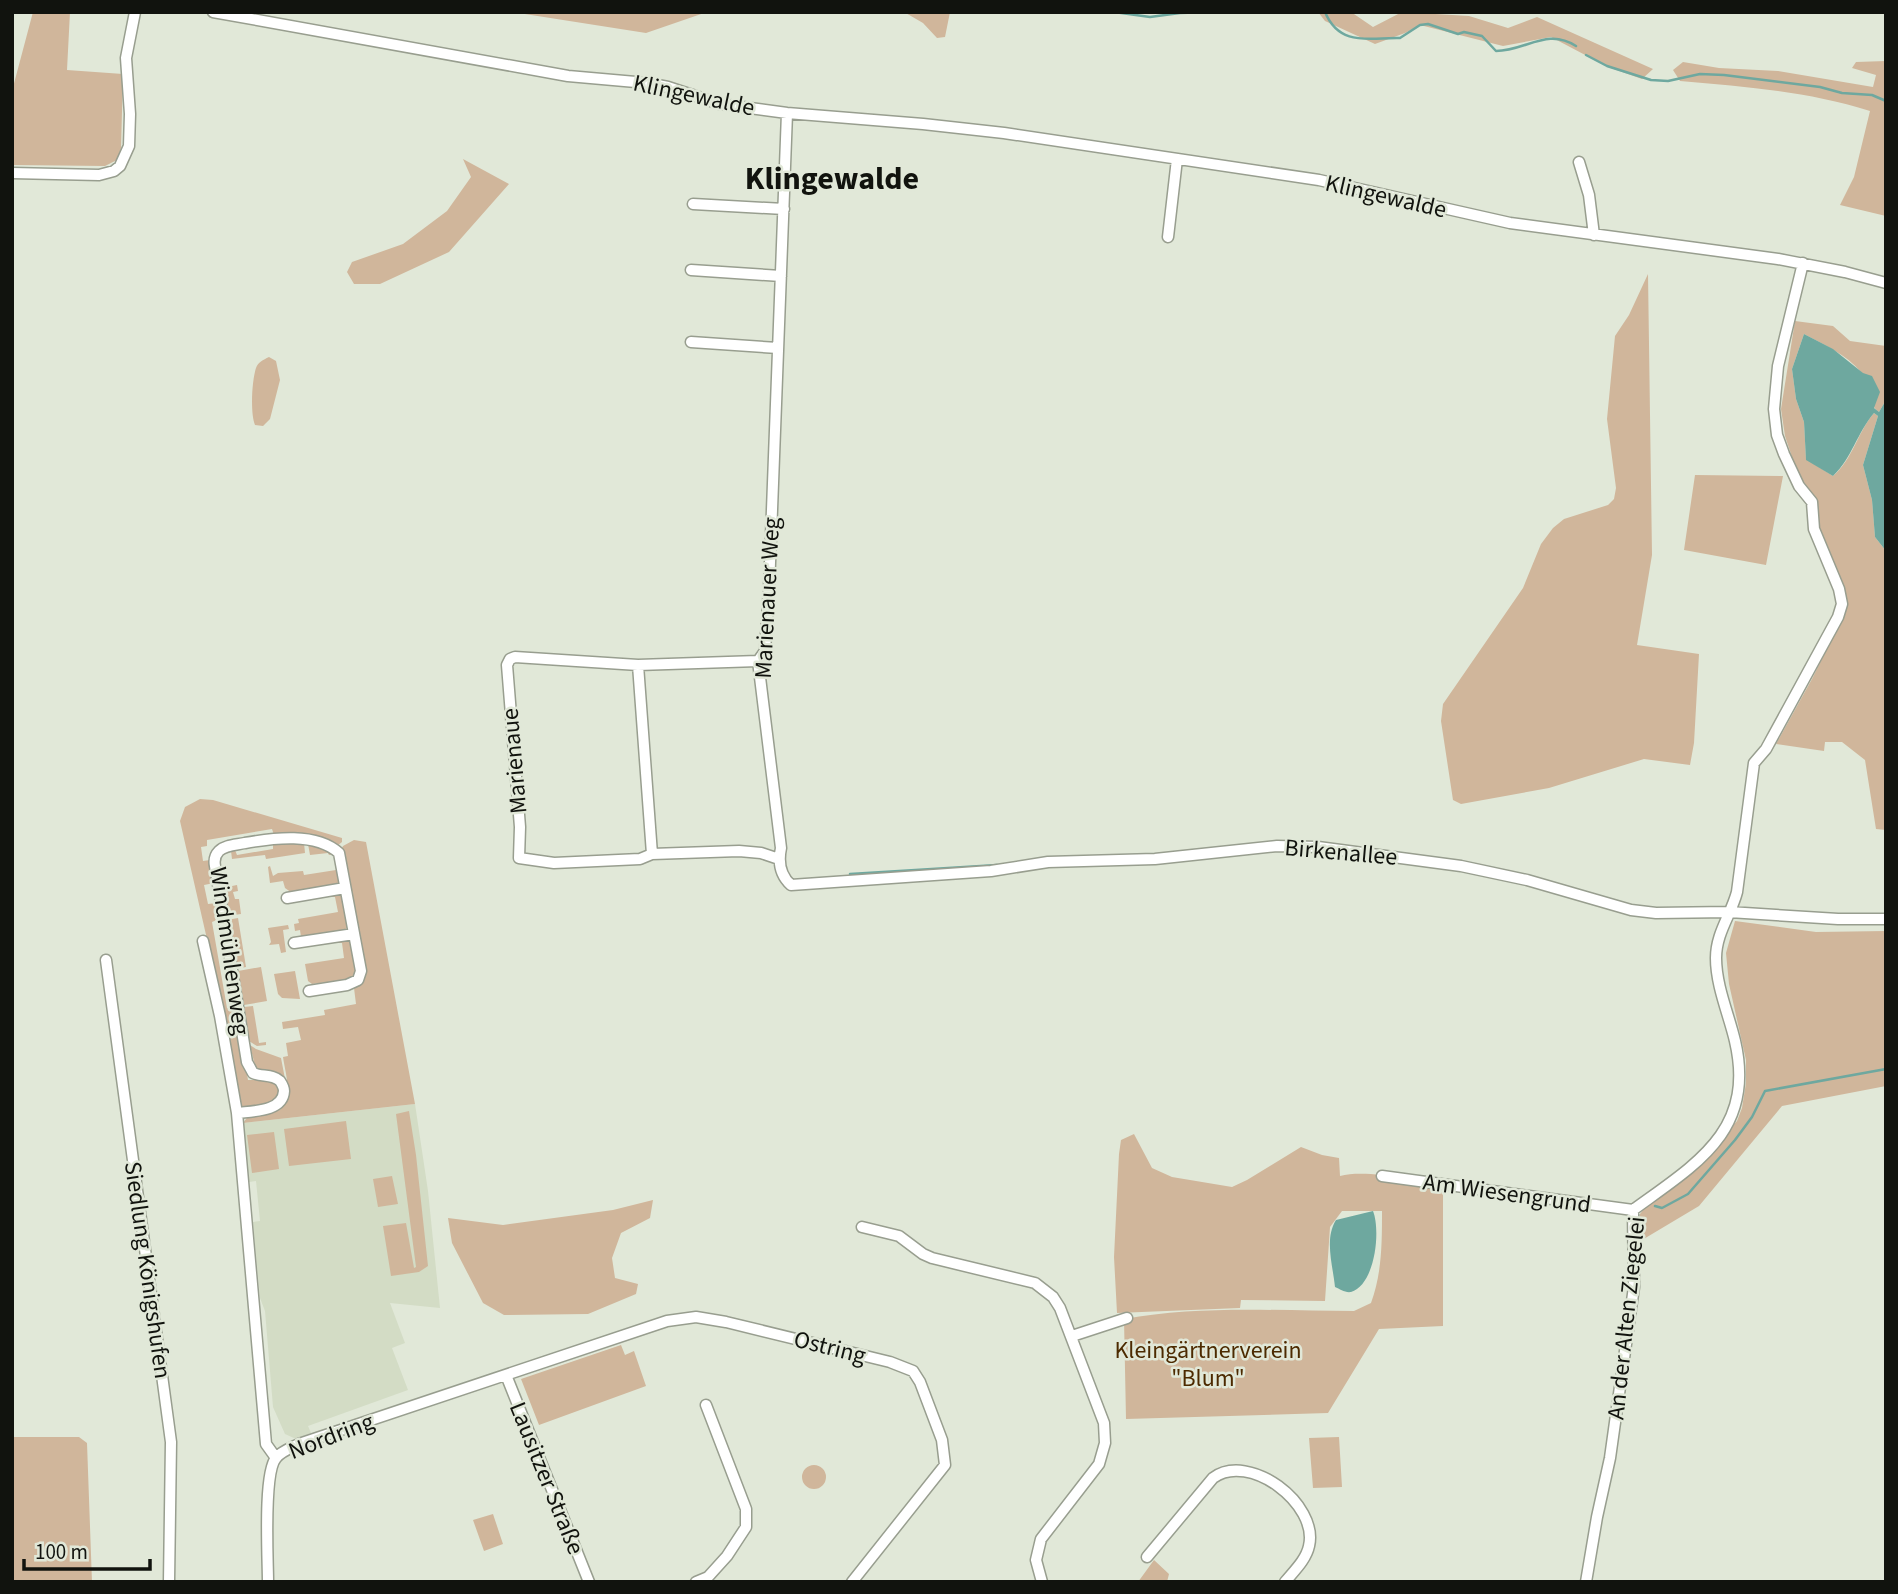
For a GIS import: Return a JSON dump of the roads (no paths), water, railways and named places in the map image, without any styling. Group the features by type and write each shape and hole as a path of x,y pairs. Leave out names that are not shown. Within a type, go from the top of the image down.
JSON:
{"street":[{"path":"12,173 99,175 114,171 120,166 129,146 126,58 135,12"},
{"name":"Klingewalde","path":"213,12 568,76 647,83 720,104 787,113 964,128 1319,180 1510,223 1803,263 1886,283"},
{"name":"Marienauer Weg","path":"787,113 769,589 765,651 758,661 781,848 779,859 784,878 791,885"},
{"path":"1168,237 1177,159"},
{"path":"1579,162 1589,195 1594,235"},
{"path":"693,204 784,209"},
{"name":"An der Alten Ziegelei","path":"1586,1582 1611,1458 1634,1287 1633,1210 1690,1168 1723,1132 1737,1106 1741,1079 1739,1059 1716,958 1720,933 1734,905 1737,892 1754,763 1766,749 1839,617 1842,604 1839,589 1814,529 1812,502 1799,486 1777,435 1775,422 1779,366 1803,263"},
{"path":"691,270 781,276"},
{"path":"691,342 778,348"},
{"name":"Marienaue","path":"758,661 638,664 515,657 508,662 520,827 519,858 554,863 739,850 779,859"},
{"path":"638,664 652,855"},
{"name":"Windmühlenweg","path":"237,1113 276,1105 282,1099 284,1089 274,1078 253,1073 247,1062 215,866 216,854 221,849 276,838 304,839 331,847 339,853 361,967 358,980 347,985 309,991"},
{"name":"Birkenallee","path":"791,885 990,871 1048,862 1154,859 1277,846 1318,847 1461,866 1527,880 1631,910 1663,914 1729,912 1838,919 1886,919"},
{"path":"287,898 345,888"},
{"path":"295,943 354,934"},
{"name":"Windmühlenweg","path":"203,941 220,1016 237,1113 266,1444 275,1458"},
{"name":"Siedlung Königshufen","path":"106,960 171,1442 169,1582"},
{"name":"Am Wiesengrund","path":"1382,1176 1633,1210"},
{"path":"862,1227 899,1236 932,1258 1035,1283 1053,1297 1072,1336 1104,1423 1105,1443 1098,1464 1041,1539 1036,1560 1042,1582"},
{"name":"Ostring","path":"506,1375 667,1321 695,1317 853,1352 913,1371 920,1382 942,1440 944,1465 852,1582"},
{"path":"1072,1336 1127,1318"},
{"name":"Nordring","path":"268,1582 268,1488 275,1458 299,1444 506,1375"},
{"name":"Lausitzer Straße","path":"506,1375 589,1582"},
{"path":"696,1582 708,1577 727,1556 746,1527 746,1508 706,1405"},
{"path":"1147,1556 1213,1478 1225,1471 1255,1472 1290,1497 1304,1513 1309,1527 1310,1541 1306,1555 1285,1582"}],"water":[{"path":"1804,334 1833,349 1863,373 1872,376 1880,392 1874,408 1879,412 1886,400 1886,551 1875,537 1872,500 1863,465 1878,416 1874,413 1868,421 1840,469 1833,476 1806,460 1804,422 1796,399 1792,369"},
{"path":"1373,1211 1376,1244 1366,1279 1351,1292 1335,1287 1330,1253 1332,1227 1336,1220"}],"waterway":[{"path":"1114,12 1150,17 1211,12"},
{"path":"1325,12 1339,31 1357,38 1400,38 1420,25 1428,24 1458,34 1464,32 1482,36 1496,51 1546,39 1565,41 1576,46"},
{"path":"1586,55 1607,66 1651,80 1668,81 1700,74 1724,75 1872,95 1886,101"},
{"path":"850,874 997,865"},
{"path":"1655,1206 1662,1208 1688,1194 1735,1140 1752,1117 1765,1091 1886,1069"}],"district":[{"name":"Klingewalde","path":"832,178"}],"park label":[{"name":"Kleingärtnerverein \"Blum\"","path":"1208,1364"}]}
